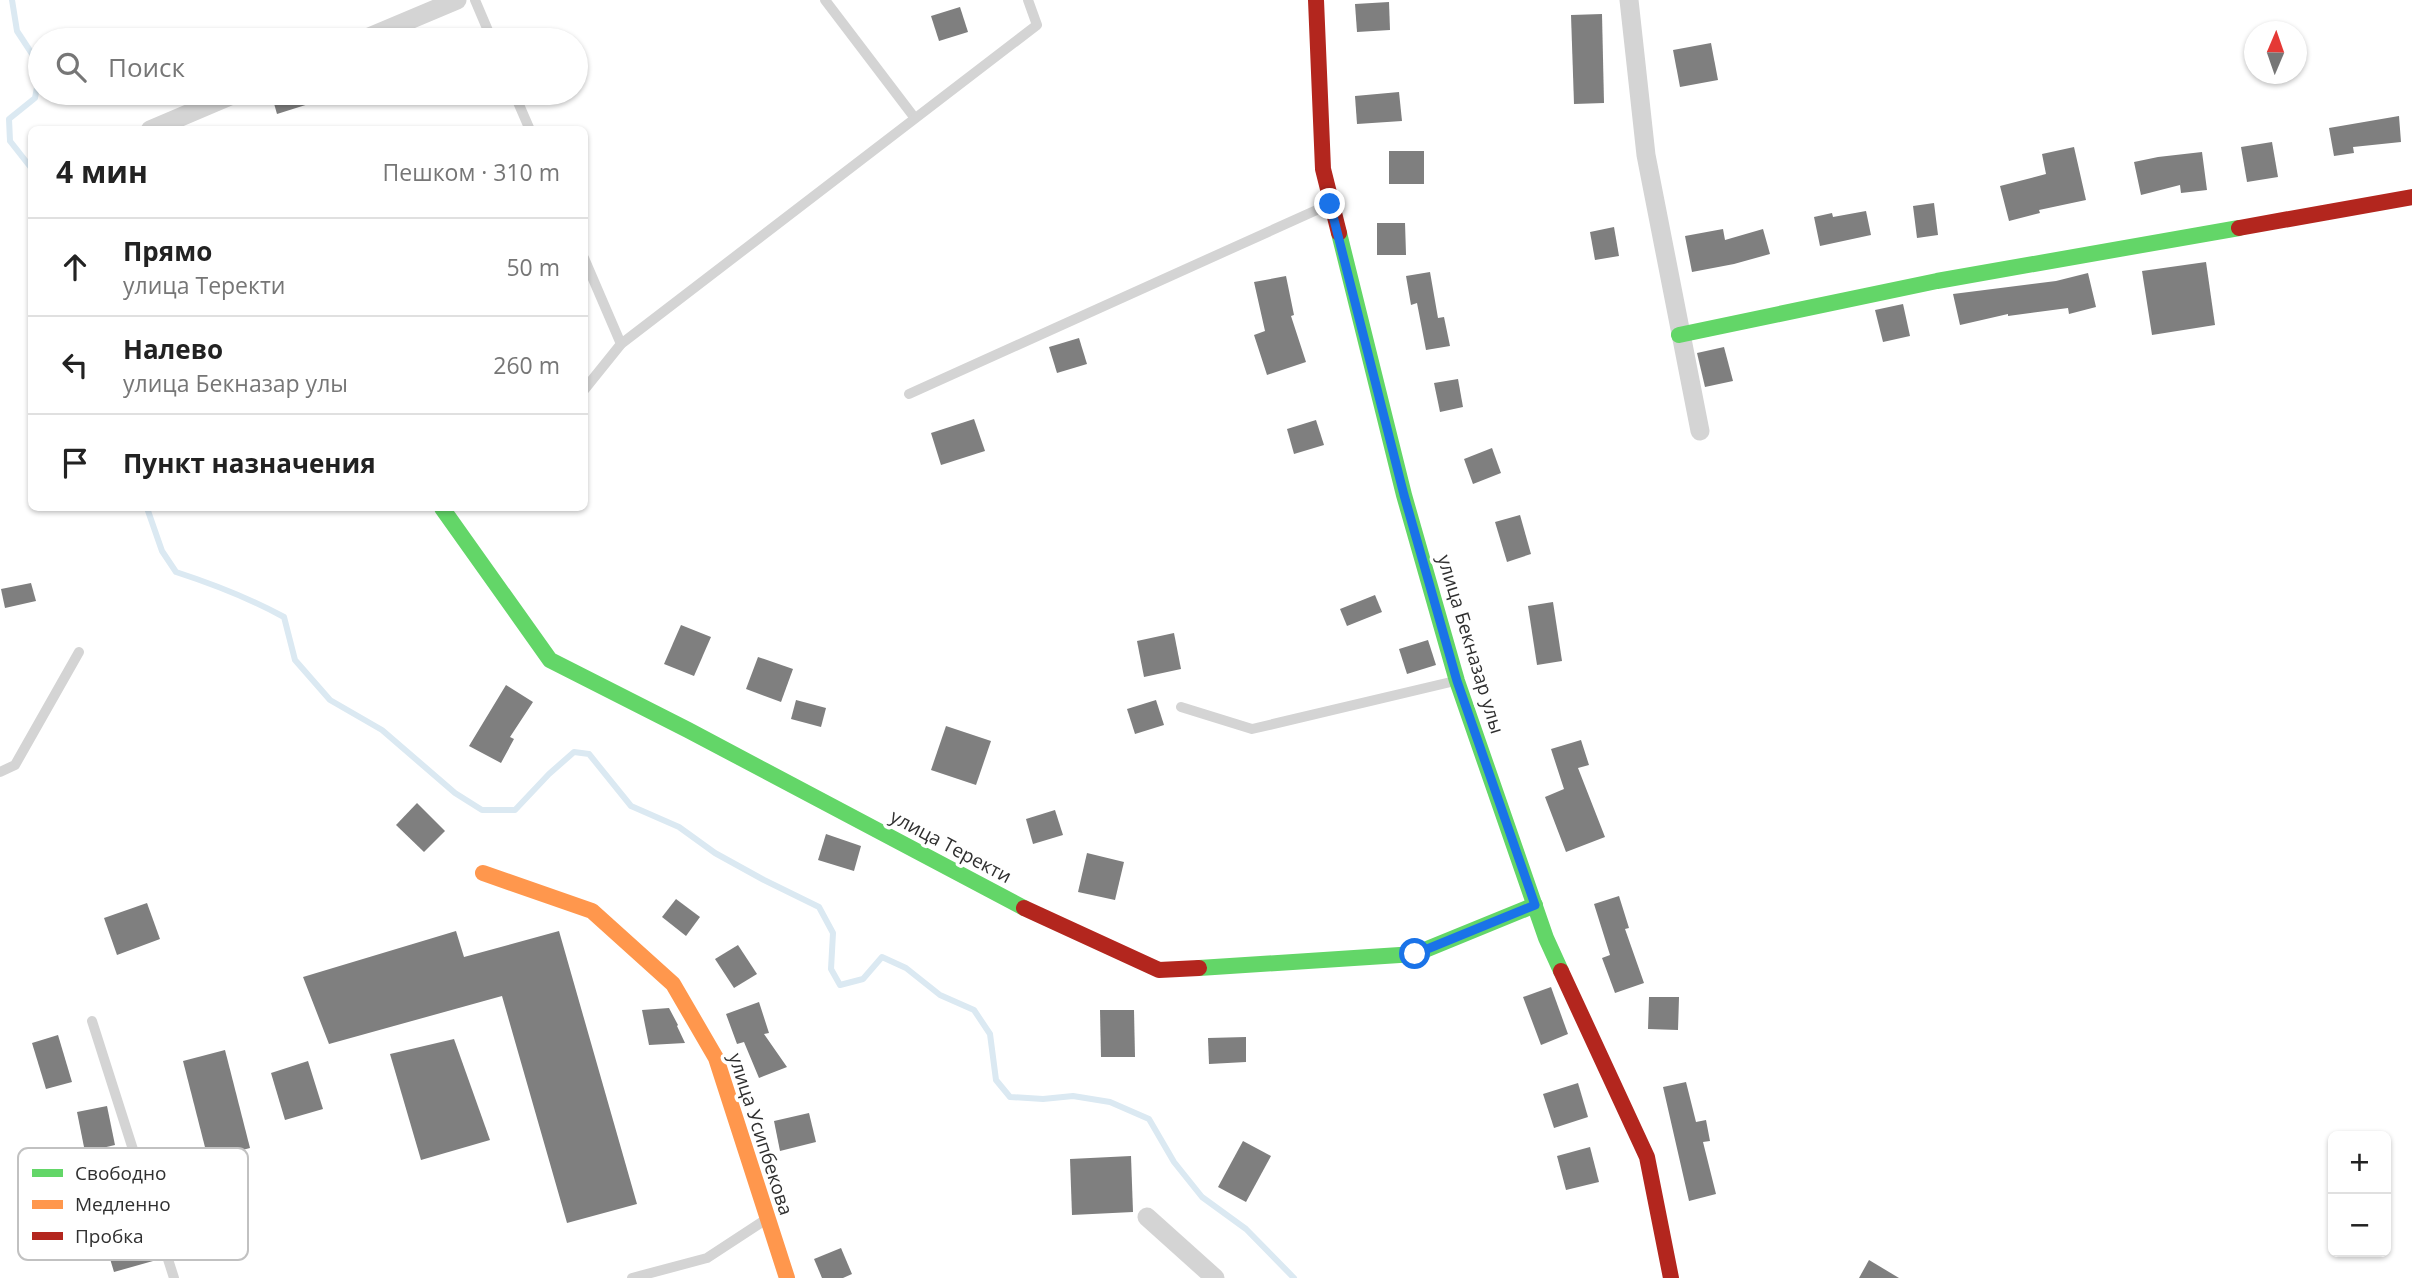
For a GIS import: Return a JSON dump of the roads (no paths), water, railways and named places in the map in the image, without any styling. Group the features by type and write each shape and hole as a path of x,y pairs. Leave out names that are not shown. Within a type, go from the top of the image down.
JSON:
{"street":[{"path":"390,28 457,0"},
{"name":"улица Бекназар улы","path":"1317,0 1323,169 1404,495 1457,681 1546,938 1647,1157 1671,1278"},
{"path":"1629,0 1646,155 1679,335 1700,430"},
{"path":"159,126 209,105"},
{"path":"1679,335 1937,281 2412,197"},
{"name":"улица Теректи","path":"447,511 550,660 688,730 1007,900 1159,970 1415,954 1535,905"},
{"name":"улица Усипбекова","path":"483,873 592,911 674,984 716,1058 787,1278"},
{"path":"1147,1217 1215,1278"}],"lane":[{"path":"475,0 487,28"},
{"path":"825,0 914,117"},
{"path":"588,385 621,344 1037,25 1028,0"},
{"path":"519,105 528,126"},
{"path":"909,394 1330,204"},
{"path":"588,267 621,344"},
{"path":"0,772 15,765 79,652"},
{"path":"1181,707 1252,729 1457,681"},
{"path":"92,1021 133,1148"},
{"path":"632,1278 707,1258 767,1219"},
{"path":"168,1260 174,1278"}],"waterway":[{"path":"12,0 17,31 28,48"},
{"path":"28,104 9,119 10,141 28,164"},
{"path":"148,511 162,551 176,572 231,592 284,617 295,660 330,700 382,730 455,793 482,810 515,810 574,752 589,754 631,806 679,827 715,853 819,907 833,933 831,969 840,985 863,979 882,957 906,968 940,995 974,1010 990,1034 996,1080 1010,1097 1043,1099 1073,1096 1110,1102 1149,1119 1174,1162 1202,1197 1246,1229 1294,1278"}]}
